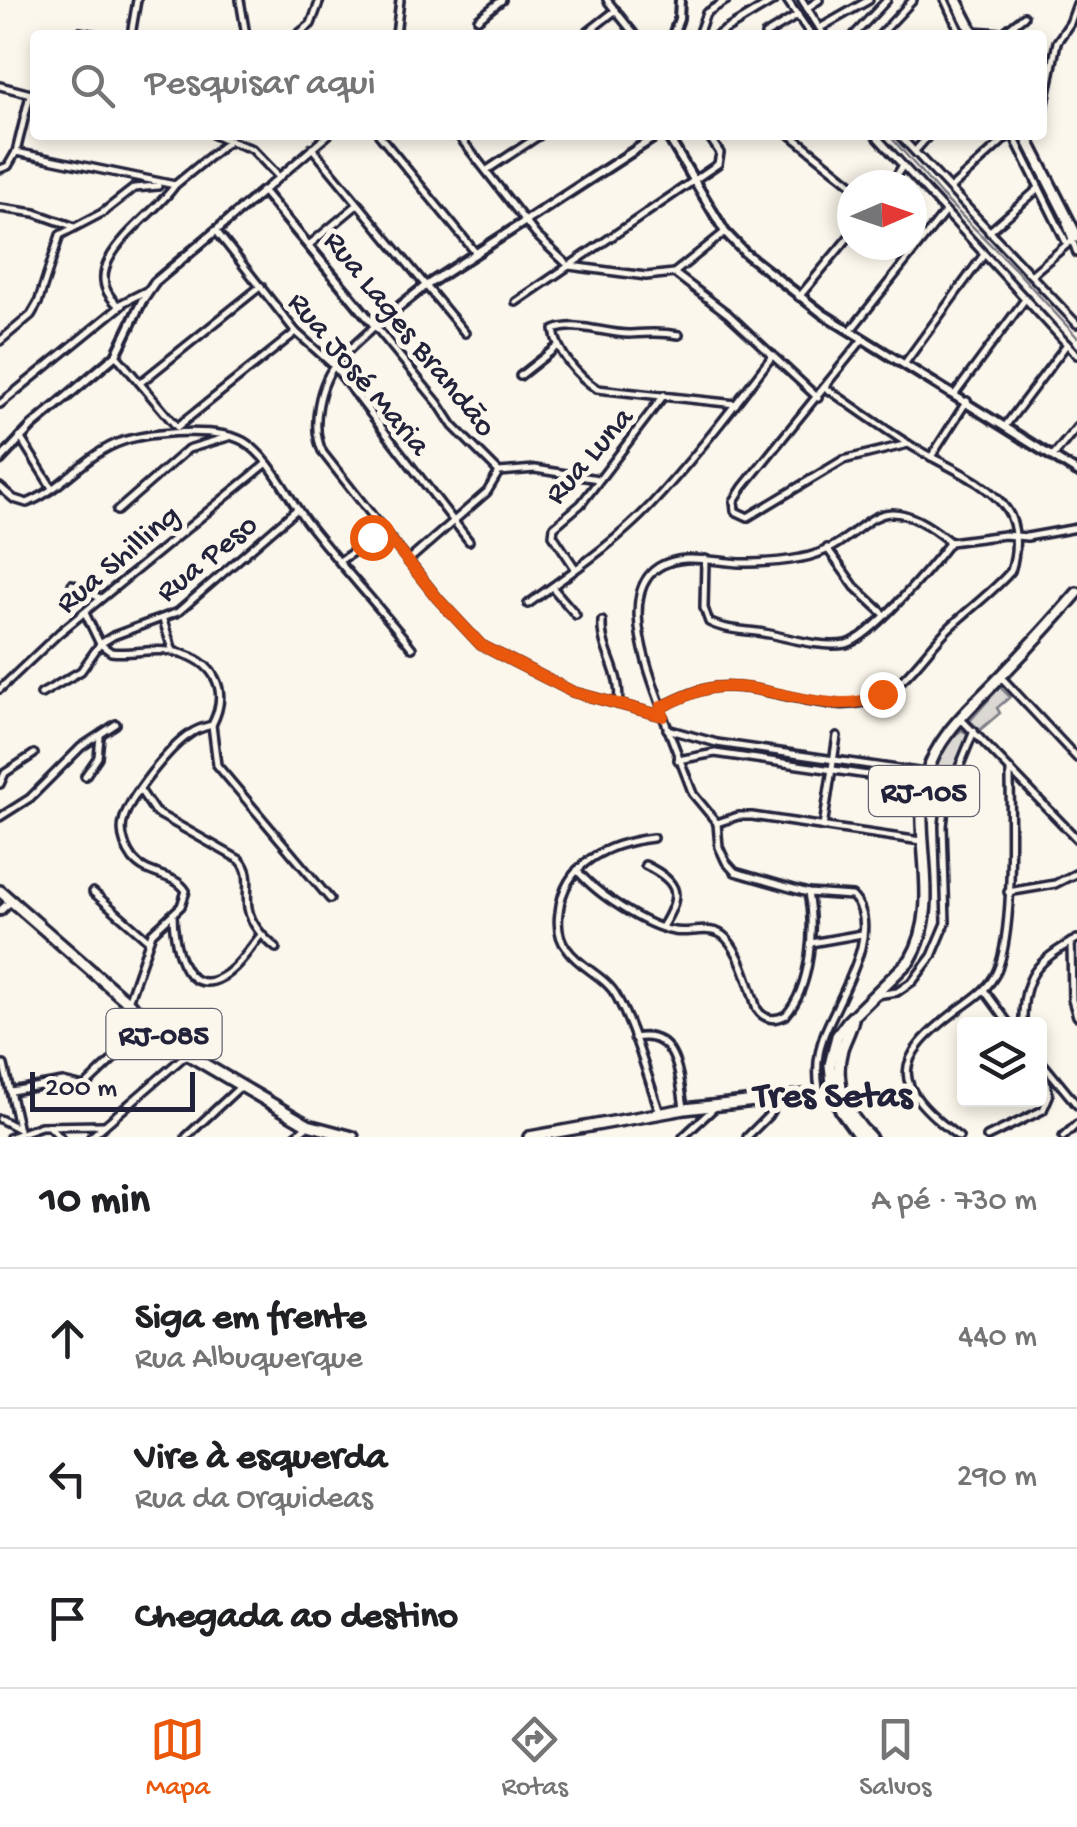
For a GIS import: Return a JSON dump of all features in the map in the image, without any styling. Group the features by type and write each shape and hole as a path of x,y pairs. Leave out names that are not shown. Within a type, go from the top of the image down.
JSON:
{"main road":[{"path":"956,0 972,30"},
{"path":"1030,140 1066,216 1072,240"},
{"name":"RJ-105","path":"859,1137 844,1107 835,1074 852,1019 910,960 922,934 926,882 922,804 926,778 939,747 961,718 1077,594"},
{"name":"RJ-085","path":"0,891 187,1054 308,1125 326,1134 353,1137"},
{"path":"817,1091 835,1074"},
{"path":"835,1074 833,1092 844,1107"},
{"path":"817,1091 844,1107"},
{"path":"529,1137 660,1113 833,1092"},
{"name":"RJ-105","path":"844,1107 870,1137"}],"street":[{"path":"132,30 136,0"},
{"path":"240,0 245,30"},
{"path":"303,30 311,24 320,0"},
{"path":"397,30 400,0"},
{"path":"478,20 502,0"},
{"path":"607,0 630,30"},
{"path":"674,30 680,0"},
{"path":"699,30 703,17 727,0"},
{"path":"725,30 775,0"},
{"path":"788,0 807,30"},
{"path":"802,0 821,30"},
{"path":"806,8 819,0"},
{"path":"825,30 869,0"},
{"path":"858,30 887,0"},
{"path":"886,30 913,0"},
{"path":"945,0 958,30"},
{"path":"1047,92 1056,42 1070,23 1077,4"},
{"path":"590,30 616,10"},
{"path":"773,30 798,15"},
{"path":"1007,30 1024,16"},
{"path":"0,86 30,94"},
{"path":"0,169 8,166 16,152 30,102"},
{"path":"122,305 115,302 104,286 107,262 175,185 230,140 262,156 278,176"},
{"path":"0,404 122,305 148,290 322,140"},
{"path":"383,140 476,253"},
{"path":"462,140 536,235 570,266 646,276 674,273 725,232"},
{"path":"487,170 532,140"},
{"path":"650,140 424,287 375,326 334,366 319,410 317,441 438,599 481,645 573,692 663,716"},
{"path":"670,140 725,232 799,298 1077,472"},
{"path":"516,302 720,162 712,140"},
{"path":"797,140 837,173"},
{"path":"879,140 1077,354"},
{"path":"904,140 1077,324"},
{"path":"915,152 925,140"},
{"path":"950,189 1005,140"},
{"path":"1014,140 1077,253"},
{"path":"312,148 465,334"},
{"path":"16,152 159,184"},
{"path":"159,184 162,200"},
{"path":"0,341 31,315 44,288 56,242 72,226 102,213 138,186 175,185"},
{"path":"988,233 1039,188"},
{"name":"Rua Lages Brandão","path":"263,191 453,426 498,472 534,469 598,479"},
{"path":"309,245 358,205"},
{"path":"0,208 35,212 72,226"},
{"path":"851,330 945,212"},
{"name":"Rua José Maria","path":"217,232 296,332 334,366 468,542"},
{"path":"1030,276 1072,240"},
{"path":"799,298 837,251"},
{"path":"905,363 984,255"},
{"path":"674,273 728,314 818,398"},
{"path":"140,383 262,286"},
{"path":"0,460 116,355 148,290"},
{"path":"956,394 1026,298"},
{"name":"Rua Lages Brandão","path":"520,376 558,346 554,334 558,328 631,334 648,330 679,335"},
{"path":"178,430 296,332"},
{"path":"863,339 737,496 734,506 739,516 748,518 843,460 908,444"},
{"path":"1006,425 1067,344"},
{"path":"558,346 597,389 736,404"},
{"path":"116,355 178,430"},
{"path":"528,604 649,506 773,355"},
{"path":"661,707 721,686 816,700 871,700 914,670 939,638 1003,580 1015,561 1012,517 1006,507 974,482 908,444 826,388"},
{"name":"Rua Luna","path":"575,568 553,535 554,526 581,504 664,395"},
{"path":"930,457 967,401"},
{"path":"1054,456 1077,427"},
{"path":"0,487 21,503 27,503 93,456 124,440 178,430 232,436 252,447 297,509 412,648"},
{"path":"117,511 188,449 201,442 232,436"},
{"path":"20,438 52,488"},
{"name":"Rua Shilling","path":"0,689 101,598 266,464"},
{"path":"410,560 493,485 498,472"},
{"name":"Rua Peso","path":"41,694 81,671 100,644 126,630 178,612 297,509"},
{"path":"817,1091 824,1036 857,965 863,934 856,899 844,894 808,893 736,872 726,862 719,847 717,823 693,794 663,716 640,642 637,609 641,595 658,568 679,560 740,563 812,556 887,512 906,514 950,542 1077,528"},
{"path":"340,560 384,531"},
{"path":"705,559 705,616 716,626 842,644 861,638 923,577 950,542"},
{"path":"827,548 856,587 884,614"},
{"path":"72,584 101,598"},
{"path":"552,586 576,615"},
{"path":"85,612 100,644 117,654 173,652 201,664 218,680 222,702 212,725 217,764 330,899"},
{"path":"164,620 173,652"},
{"path":"602,620 602,641 619,684 618,704"},
{"path":"1001,677 1077,758"},
{"path":"961,718 1077,839"},
{"path":"0,817 30,798 80,747 116,724"},
{"path":"127,1003 148,940 186,898 184,886 140,866 125,844 122,823 133,798 187,736 212,725"},
{"path":"668,729 717,743 926,778"},
{"path":"876,995 897,992 912,981 932,956 946,923 946,806 974,730"},
{"path":"823,828 837,736"},
{"path":"86,776 98,757 100,737"},
{"path":"678,760 708,752 830,770 926,778"},
{"path":"775,761 776,753"},
{"path":"0,784 5,773 34,754"},
{"path":"959,1137 921,1102 910,1086 906,1065 916,1046 984,990 1000,961 1008,892 1010,771"},
{"path":"140,790 156,812 240,860 248,871 248,910 261,935 276,948"},
{"path":"922,804 946,806"},
{"path":"717,823 752,816 923,841"},
{"path":"653,838 623,843 576,870 566,882 560,900 560,940 615,992 660,1113"},
{"path":"645,866 656,871 676,895 676,904 662,927"},
{"path":"576,870 600,893 662,927 674,931 712,931 727,939 757,1009 772,1019 792,1008 799,994 811,943 808,893"},
{"path":"1008,892 1055,884 1077,873"},
{"path":"92,892 148,940"},
{"path":"0,911 11,900"},
{"path":"173,914 176,953 188,971 205,980 220,979 230,972 261,935"},
{"path":"811,943 863,934"},
{"path":"1023,1017 1026,988 1034,972 1056,949 1074,940 1072,1000 1077,1016"},
{"path":"984,990 1004,1017"},
{"path":"11,1092 63,1082 84,1088 151,1023"},
{"path":"634,1038 648,1036 664,1041 676,1068 685,1110"},
{"path":"91,1137 187,1054"},
{"path":"4,1065 19,1129"},
{"path":"1047,1068 1077,1106"},
{"path":"186,1137 243,1085"},
{"path":"746,1137 768,1116 779,1098"},
{"path":"683,1137 716,1106"},
{"path":"987,1137 1045,1107"},
{"path":"0,1119 19,1129 104,1125"},
{"path":"1063,1137 1077,1124"},
{"path":"294,1137 308,1125"},
{"path":"49,1126 60,1137"},
{"path":"10,1137 19,1129"}],"shaded area":[{"path":"1000,687 1010,697 997,708 1000,713 980,730 970,721"},
{"path":"962,730 969,736 943,801 929,800 943,752"}],"waterway":[{"path":"796,0 815,30"},
{"path":"893,140 1077,337"}],"district":[{"name":"Tres Setas","path":"833,1092"}],"route":[{"path":"372,537 384,531 481,645 573,692 598,700 663,716 661,707 721,686 844,703 871,700 882,694"}]}
